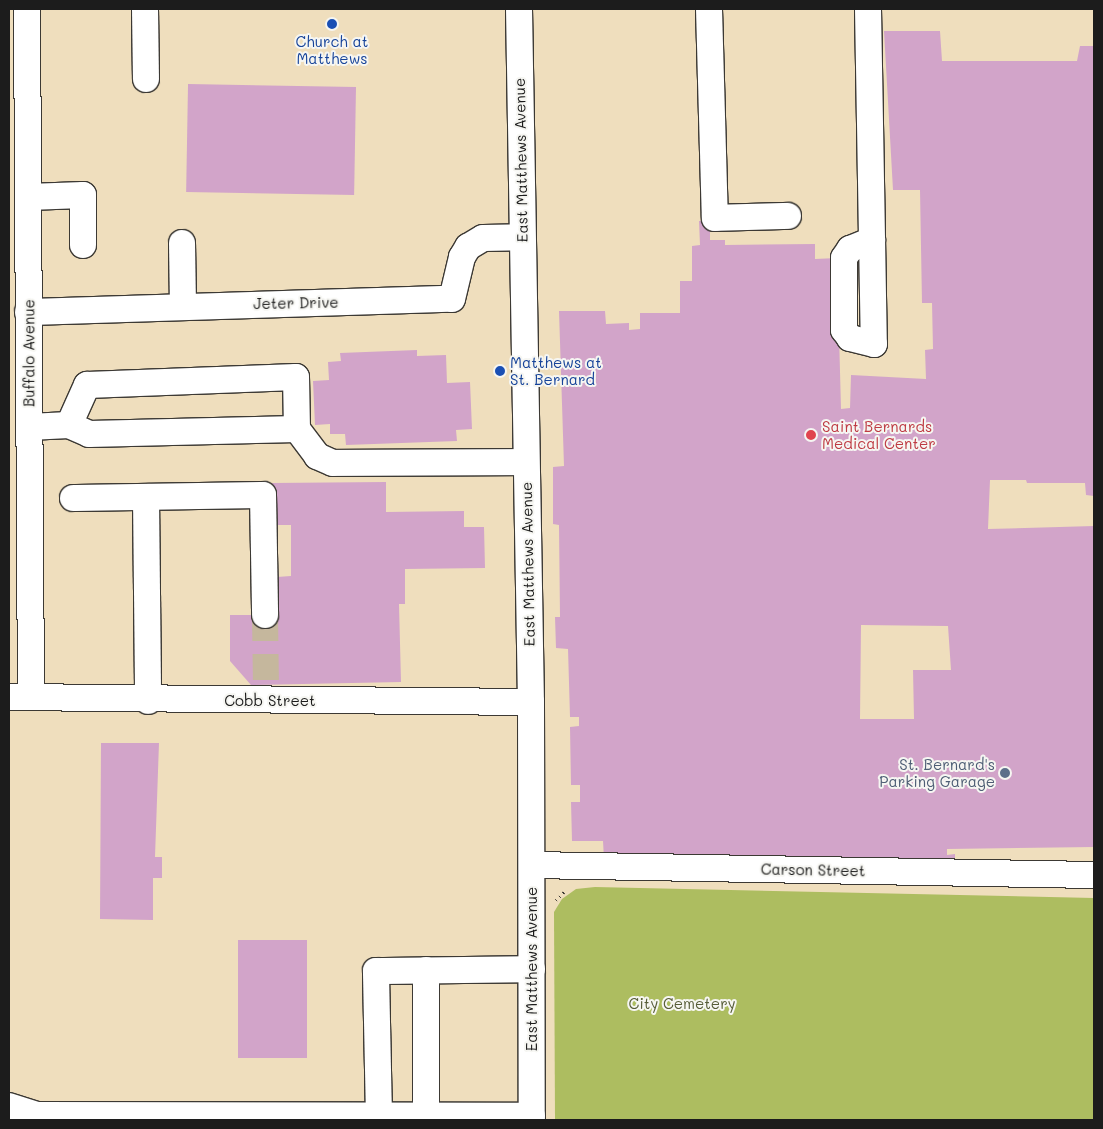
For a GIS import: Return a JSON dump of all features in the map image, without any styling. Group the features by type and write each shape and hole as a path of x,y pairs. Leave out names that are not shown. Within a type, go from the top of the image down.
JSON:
{"street":[{"name":"Buffalo Avenue","path":"20,697 29,427 27,9"},
{"path":"145,9 146,79"},
{"name":"East Matthews Avenue","path":"519,9 525,462 531,702 532,1118"},
{"path":"709,9 715,218 788,216"},
{"path":"868,9 872,240"},
{"path":"28,197 83,194 82,246"},
{"name":"Jeter Drive","path":"28,312 452,299 462,257 468,247 483,238 522,236"},
{"path":"182,243 183,306"},
{"path":"69,425 86,385 296,377 297,429 317,456 333,464 525,462"},
{"path":"29,427 69,425 89,434 297,429"},
{"path":"73,498 263,495 265,615"},
{"path":"146,497 148,701"},
{"name":"Cobb Street","path":"20,697 148,701 266,693 531,702"},
{"name":"Carson Street","path":"532,865 1094,875"},
{"path":"378,1117 376,971 532,969"},
{"path":"426,970 426,1118"},
{"path":"9,1106 37,1116 532,1118"}],"green space":[{"name":"City Cemetery","path":"595,887 1094,898 1094,1120 555,1120 554,912 562,899 576,889"}],"building":[{"name":"Saint Bernards Medical Center","path":"884,31 940,31 942,61 1077,61 1080,46 1094,46 1094,496 1086,495 1085,483 1027,483 1026,480 990,480 988,529 1094,526 1094,847 947,849 947,855 955,854 955,868 604,859 603,841 572,841 571,802 580,802 580,785 571,785 570,727 579,726 579,717 570,717 568,649 556,648 555,617 560,617 559,525 553,524 553,467 564,466 559,311 605,311 606,324 629,323 629,330 640,329 640,313 680,313 680,281 692,281 692,246 700,245 699,221 710,221 710,240 725,240 725,245 815,244 815,259 837,258 841,409 850,408 851,375 926,379 925,350 933,349 932,303 922,303 920,190 893,190","holes":["861,625 948,626 951,670 913,670 914,719 860,719"]},
{"path":"188,84 356,87 354,195 186,192"},
{"path":"417,350 417,356 446,355 447,383 470,382 472,429 456,430 457,441 346,445 345,434 330,434 330,424 315,425 313,381 329,380 328,362 341,361 340,353"},
{"path":"386,482 386,512 464,511 464,527 484,527 485,568 405,569 405,604 399,604 401,682 251,685 230,661 230,615 265,615 277,577 291,576 291,525 272,525 271,483"},
{"path":"101,743 159,743 155,857 162,857 162,878 153,878 153,920 100,919"},
{"path":"238,940 307,940 307,1058 238,1058"}],"tunnel":[{"path":"265,615 266,685"}],"place":[{"name":"Church at Matthews","path":"332,24"},
{"name":"Matthews at St. Bernard","path":"500,371"},
{"name":"Saint Bernards Medical Center","path":"811,435"},
{"name":"St. Bernard's Parking Garage","path":"1005,773"}]}
